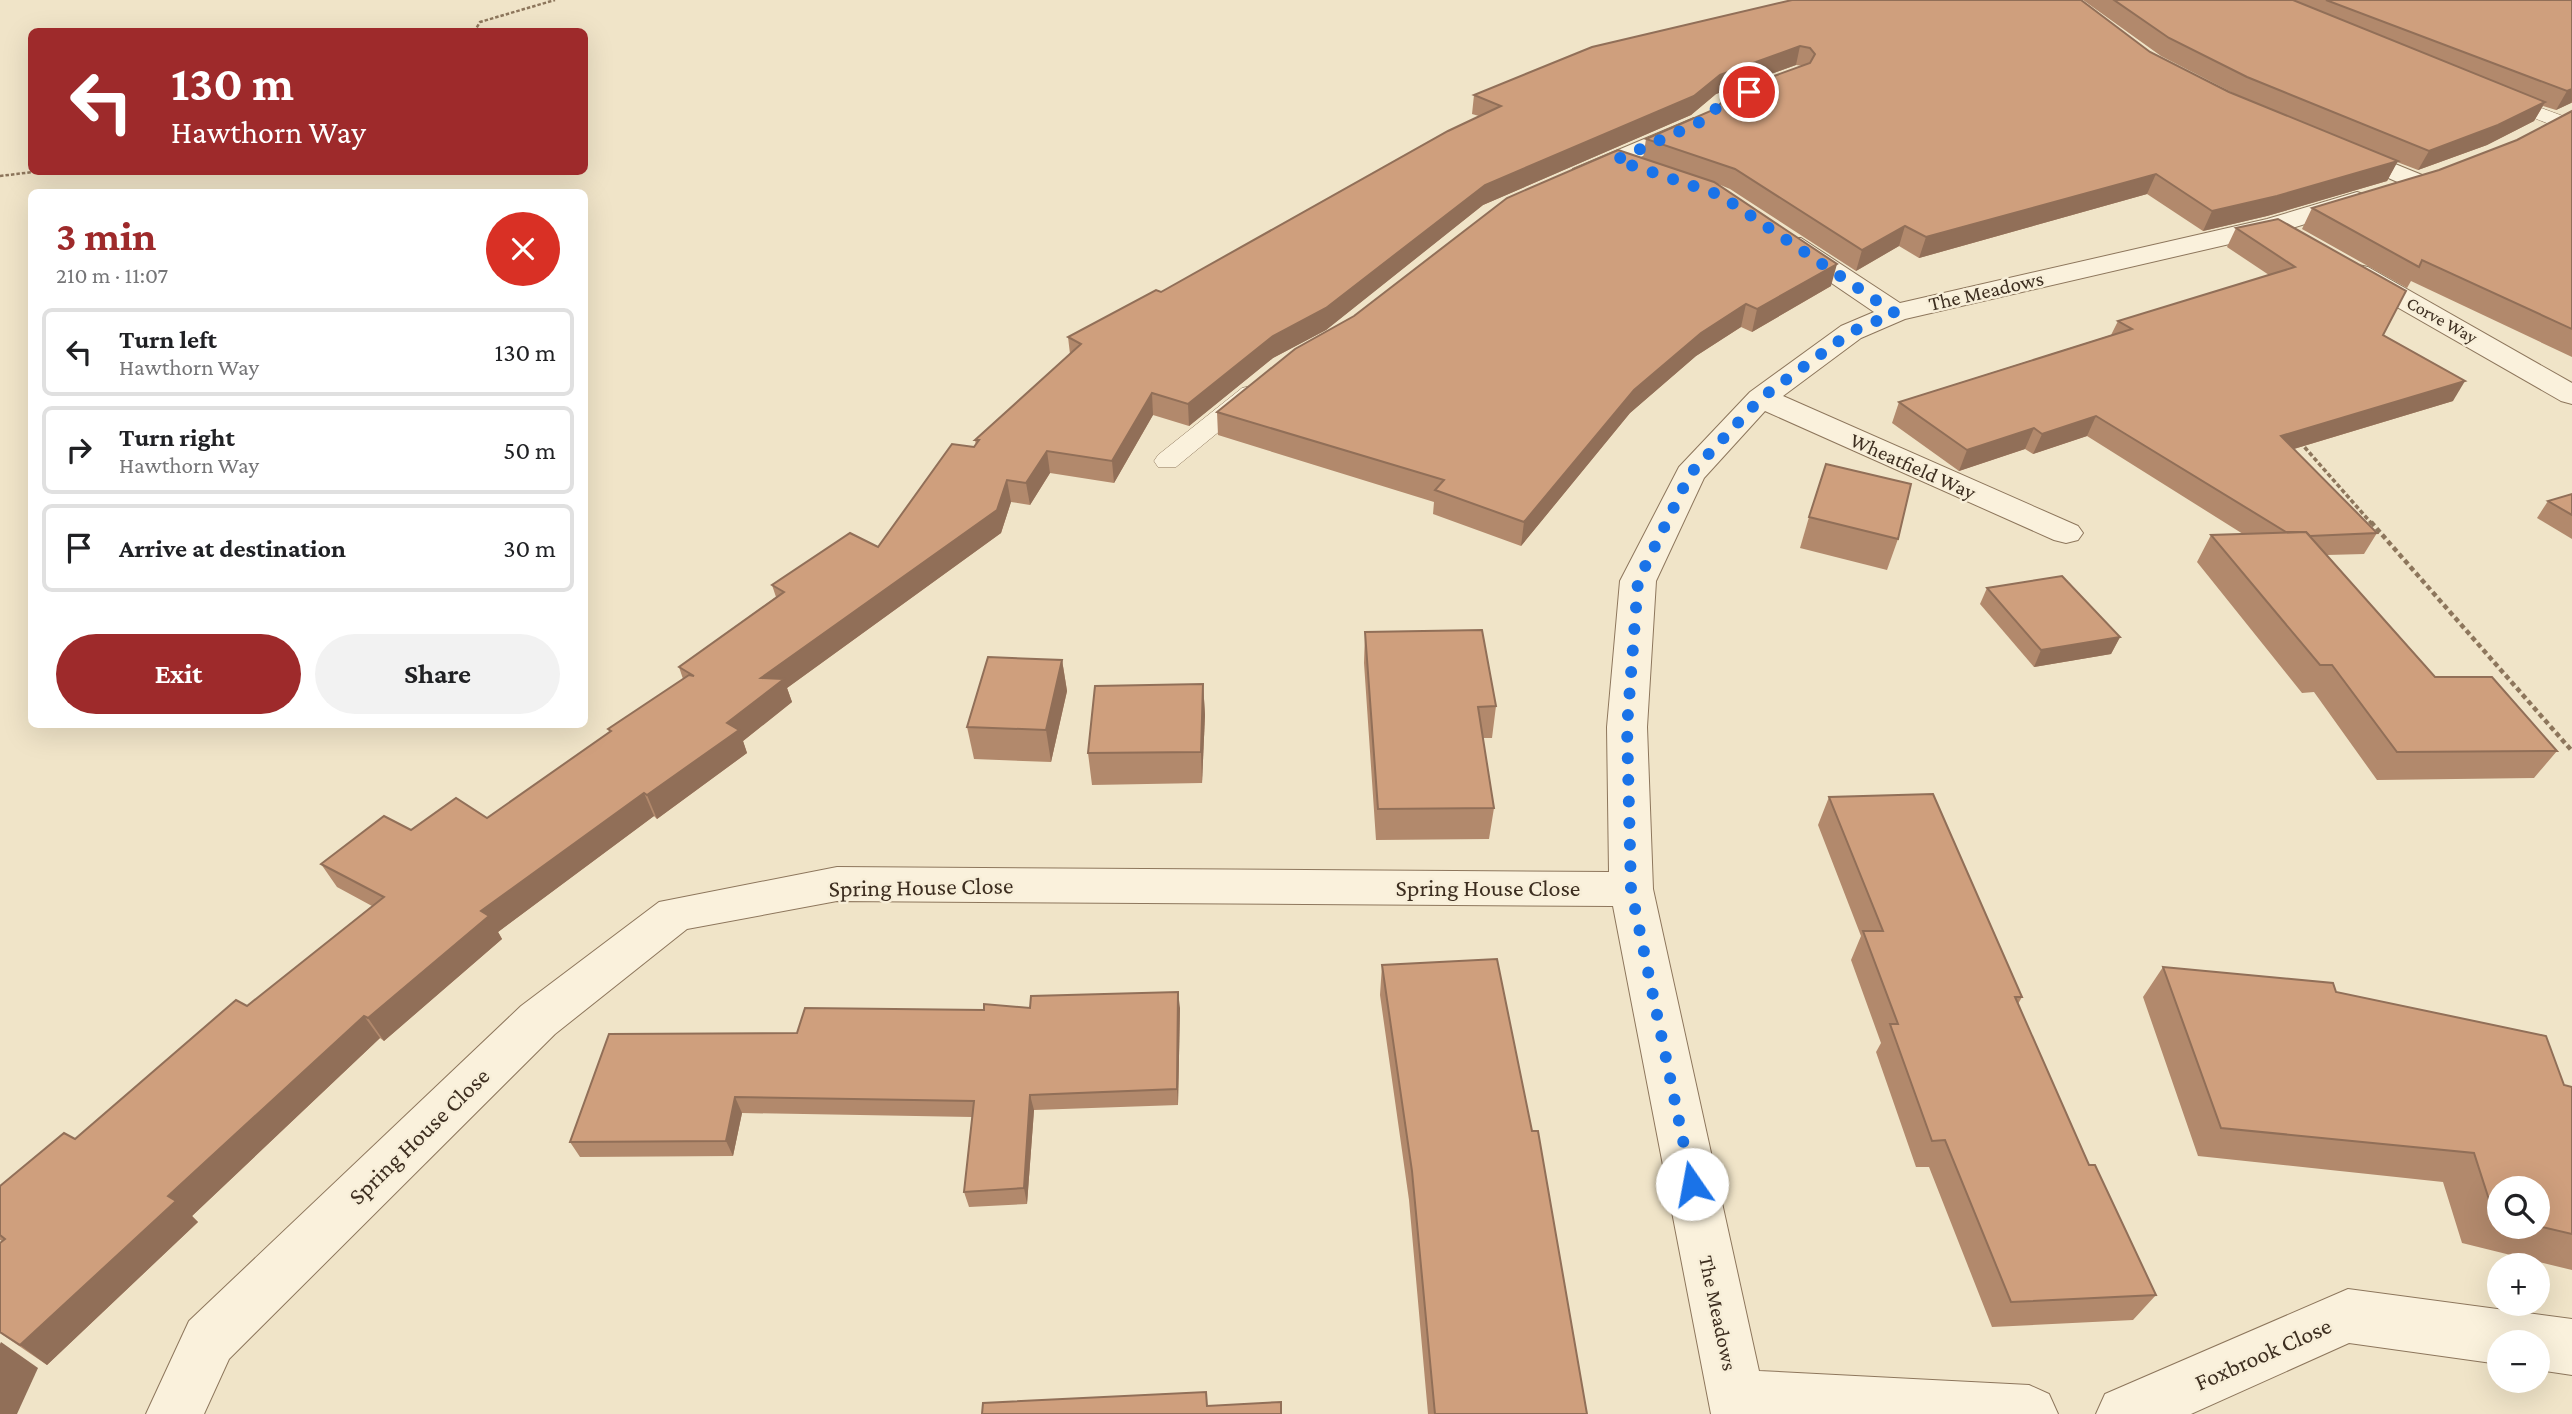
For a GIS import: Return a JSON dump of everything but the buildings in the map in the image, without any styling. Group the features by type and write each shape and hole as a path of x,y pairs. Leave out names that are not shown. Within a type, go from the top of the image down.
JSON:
{"street":[{"path":"1555,186 1700,122 1717,108"},
{"path":"2532,132 2564,116"},
{"path":"2330,145 2418,181"},
{"path":"1616,160 1655,173"},
{"name":"The Meadows","path":"1738,1406 1631,889 1627,727 1638,581 1690,474 1761,398 1851,332 1895,313 2128,257 2273,226 2444,172"},
{"name":"Corve Way","path":"2273,226 2572,396"},
{"path":"1772,231 1895,313"},
{"name":"Wheatfield Way","path":"1761,398 2066,533"},
{"name":"Spring House Close","path":"175,1414 209,1340 538,1020 675,914 837,884 1631,889"},
{"name":"Foxbrook Close","path":"2125,1414 2348,1316 2572,1347"},
{"path":"1738,1406 2029,1414"}],"lane":[{"path":"2480,90 2564,116"},
{"path":"1167,461 1274,374"}],"path":[{"path":"476,28 480,22 555,0"},
{"path":"0,177 28,173"},
{"path":"2294,435 2572,751"}],"route":[{"path":"1692,1184 1631,889 1627,727 1638,581 1690,474 1761,398 1851,332 1895,313 1720,195 1616,160 1700,122 1725,101 1749,92"}]}
